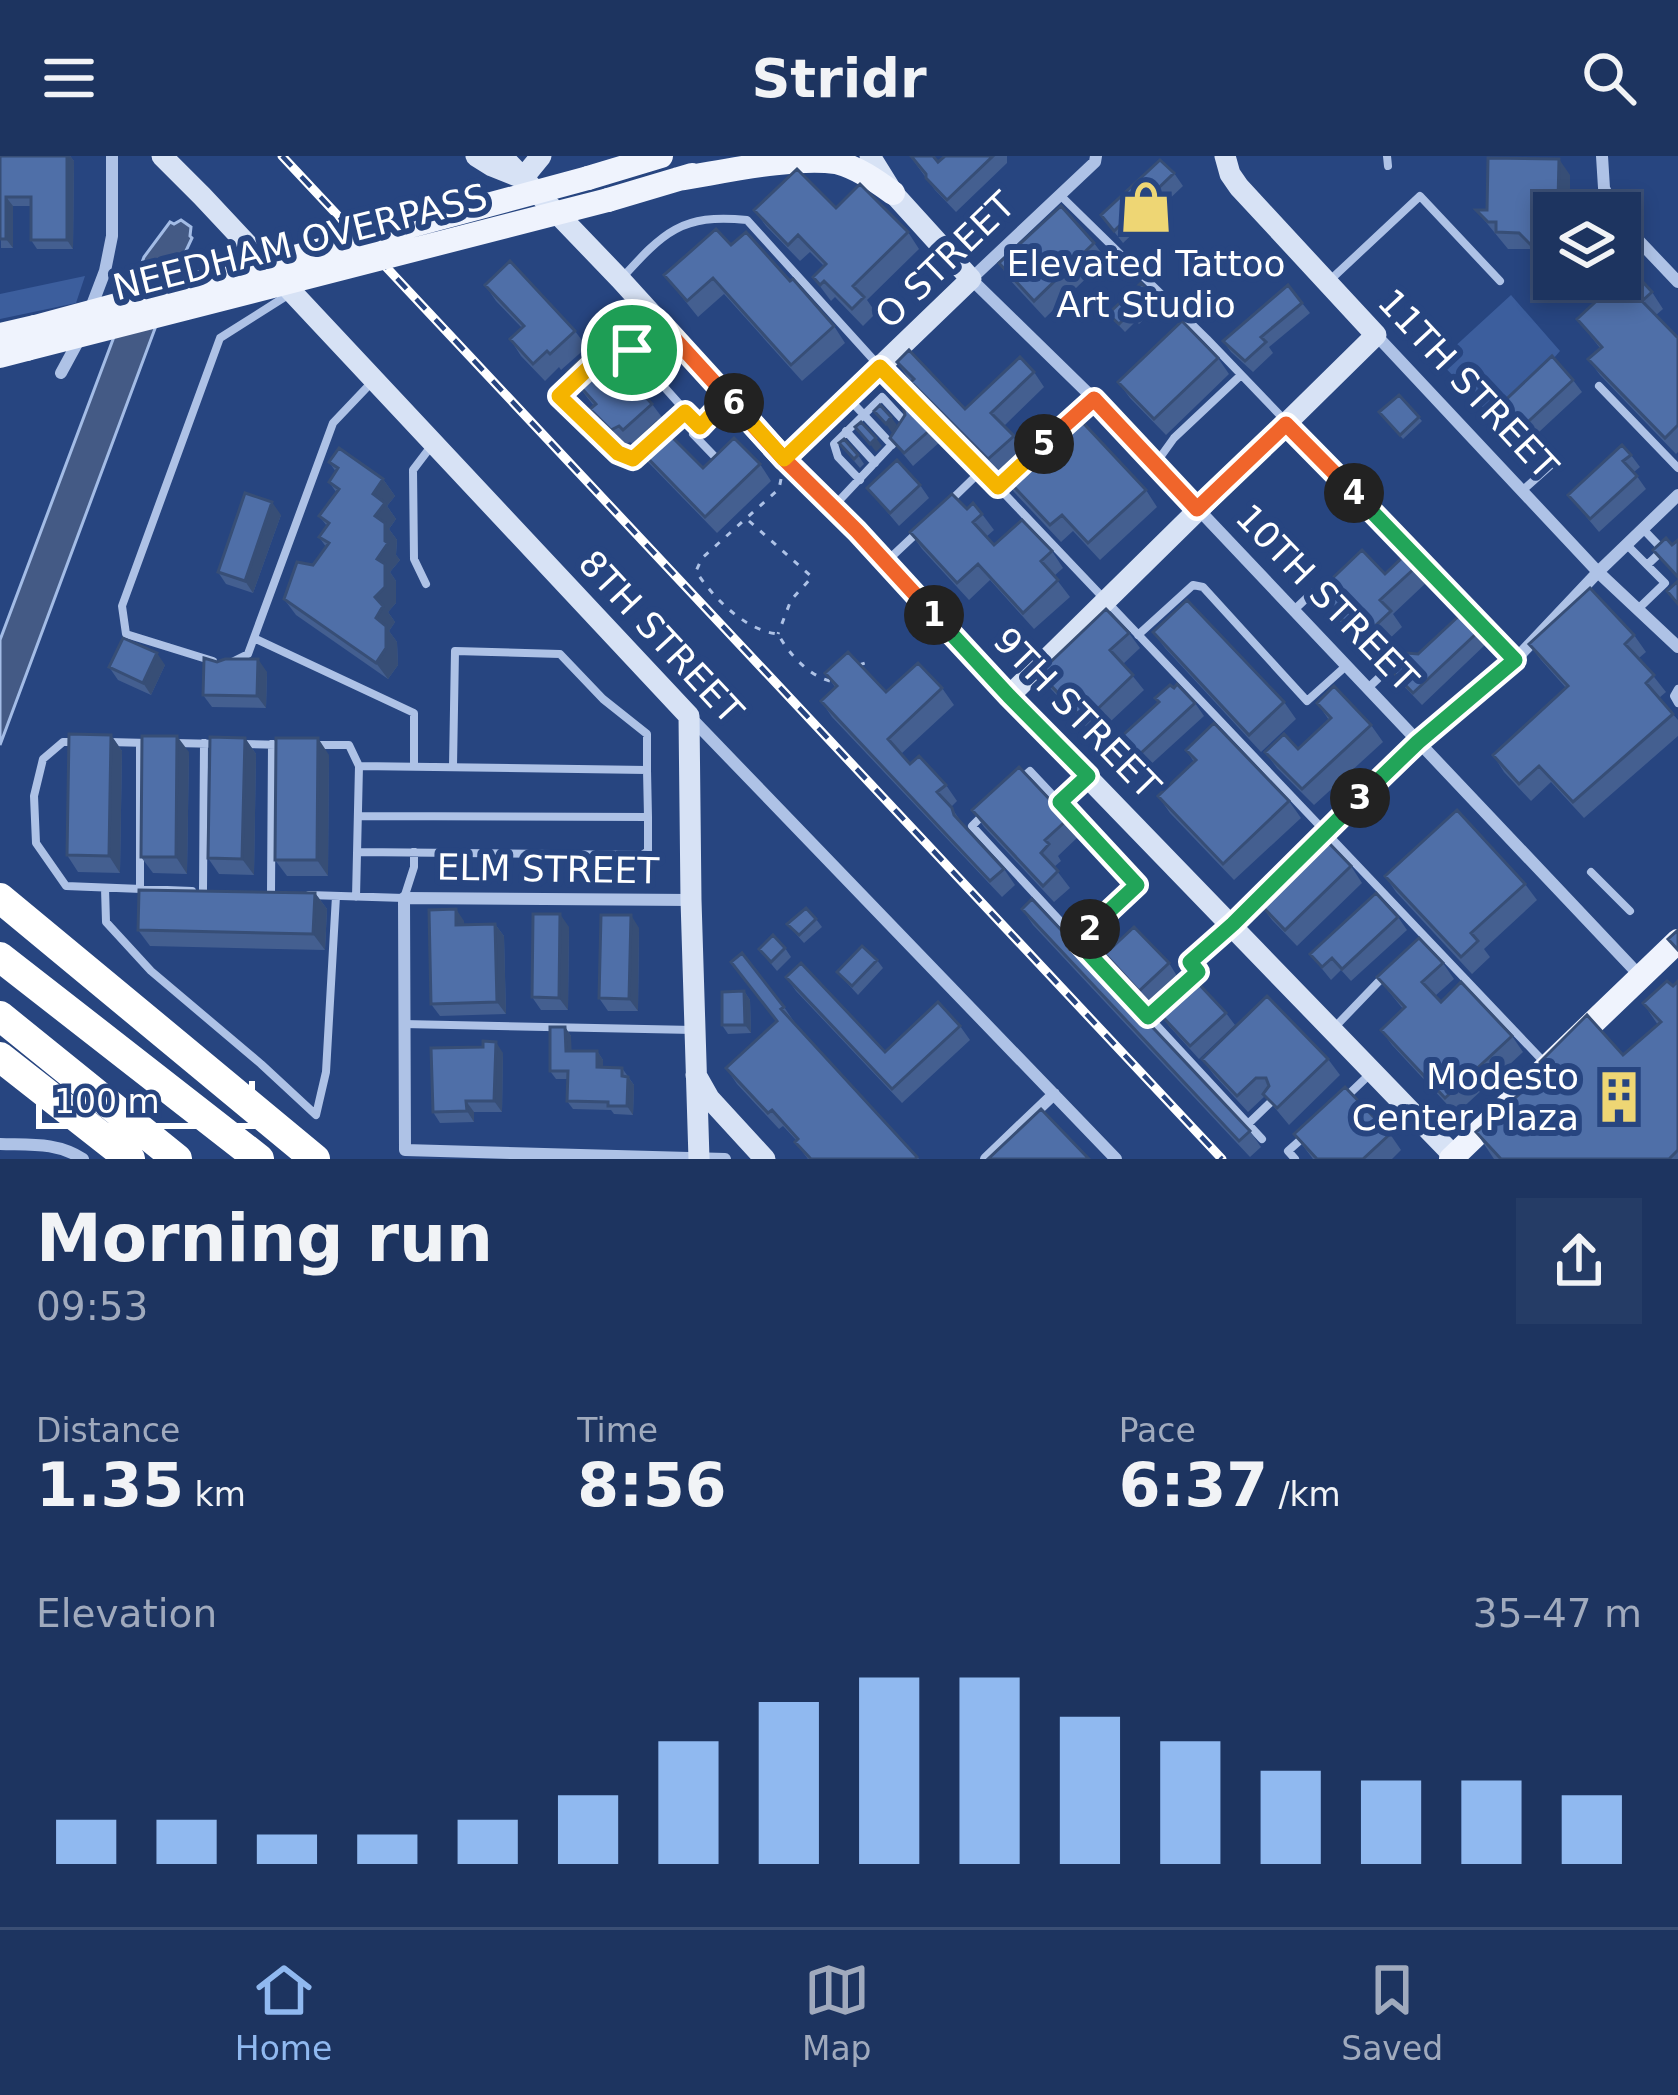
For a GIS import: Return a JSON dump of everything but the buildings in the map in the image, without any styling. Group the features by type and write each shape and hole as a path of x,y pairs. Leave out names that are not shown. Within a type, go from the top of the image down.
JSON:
{"highway":[{"path":"0,898 315,1159"},
{"path":"0,957 259,1159"},
{"path":"0,1016 177,1159"},
{"path":"110,1041 229,1114 283,1159"},
{"path":"0,1057 130,1159"}],"main road":[{"name":"NEEDHAM OVERPASS","path":"0,356 31,338 661,156"},
{"name":"NEEDHAM OVERPASS","path":"0,335 31,338 608,200 755,156"},
{"path":"678,179 772,163 826,160 862,172 893,193"},
{"path":"1454,1158 1678,941"}],"street":[{"path":"62,373 75,352 109,256 112,156"},
{"name":"8TH STREET","path":"162,156 689,716 1116,1159"},
{"path":"476,156 524,178 541,156"},
{"name":"9TH STREET","path":"502,156 1009,696 1454,1158"},
{"name":"10TH STREET","path":"870,156 893,193 971,279 1094,399 1642,978"},
{"name":"O STREET","path":"784,459 857,407 880,367 1096,156"},
{"name":"11TH STREET","path":"1225,156 1239,187 1327,284 1598,572 1678,646"},
{"path":"1601,156 1606,192"},
{"path":"1641,242 1678,282"},
{"path":"1009,696 1376,335"},
{"path":"1233,924 1418,742 1515,660 1678,495"},
{"path":"689,716 699,1159"},
{"path":"404,898 405,1150 725,1159"},
{"name":"ELM STREET","path":"404,898 691,900"},
{"path":"696,1075 709,1097 765,1159"},
{"path":"986,1159 1054,1094"},
{"path":"0,1144 50,1145 83,1159"}],"lane":[{"path":"1060,196 1207,339 1515,660"},
{"path":"1327,284 1420,196 1500,281"},
{"path":"620,279 671,230 694,221 747,220 880,367 1548,1066"},
{"path":"292,292 220,338 122,606 126,634 226,665 248,654 333,423 375,379"},
{"path":"632,350 661,324"},
{"path":"685,412 633,459 618,453 559,396 619,339 700,427"},
{"path":"1156,465 1174,438 1241,376"},
{"path":"1599,386 1678,468"},
{"path":"719,461 693,434 728,397"},
{"path":"833,507 860,480 892,445 905,426 882,397 857,407 834,444 834,451 860,480"},
{"path":"1062,428 1094,399"},
{"path":"857,407 892,445"},
{"path":"846,431 875,463"},
{"path":"426,584 414,559 413,470 434,442"},
{"path":"1523,490 1551,465"},
{"path":"938,513 982,470"},
{"path":"886,562 922,527"},
{"path":"1643,529 1663,550 1647,565"},
{"path":"1626,544 1665,583 1638,609"},
{"path":"1138,635 1198,585 1307,700 1346,666"},
{"path":"1293,611 1312,593"},
{"path":"254,638 414,713 414,765"},
{"path":"357,852 642,855 648,851 647,734 603,699 560,654 454,651 453,766"},
{"path":"1368,688 1384,673"},
{"path":"1677,690 1678,703"},
{"path":"82,742 63,742 43,759 34,796 36,843 66,886 203,891 204,743"},
{"path":"102,742 291,745"},
{"path":"140,743 140,889"},
{"path":"271,894 272,744"},
{"path":"310,745 349,746 359,766 356,897"},
{"path":"359,766 647,770"},
{"path":"1016,785 1030,771 1137,885 1077,941"},
{"path":"1060,802 1088,776"},
{"path":"986,812 972,826 1262,1139"},
{"path":"358,815 648,817"},
{"path":"249,893 404,898 414,852"},
{"path":"1592,872 1630,911"},
{"path":"105,888 106,922 151,971 316,1115 326,1072 336,896"},
{"path":"1148,1017 1198,972 1190,962 1233,924"},
{"path":"1333,1029 1393,966"},
{"path":"404,1024 695,1030"},
{"path":"1198,1070 1213,1058"},
{"path":"1338,1104 1373,1071"},
{"path":"1248,1124 1272,1101"},
{"path":"1295,1159 1288,1151 1322,1120"}],"path":[{"path":"778,634 762,633 747,622 707,589 696,571 702,558 779,489 784,459"},
{"path":"748,519 812,577 791,600 778,634 788,652 822,680 832,681"},
{"path":"854,669 871,661"}],"shaded area":[{"path":"181,220 191,227 192,238 0,745 0,640 144,257 170,222"},
{"path":"85,276 76,303 0,319 0,294"},
{"path":"1511,295 1560,351 1491,416 1439,361"}],"railway":[{"path":"282,156 1222,1159"}],"place":[{"name":"Elevated Tattoo Art Studio","path":"1146,207"},
{"name":"Modesto Center Plaza","path":"1619,1097"}],"route":[{"path":"632,350 619,339 559,396 618,453 633,459 685,412 700,427 728,397 784,459 880,367 998,487 1094,399 1197,509 1286,424 1515,660 1418,742 1190,962 1198,972 1148,1017 1077,941 1137,885 1060,802 1088,776 784,459 661,324 632,350"}]}
